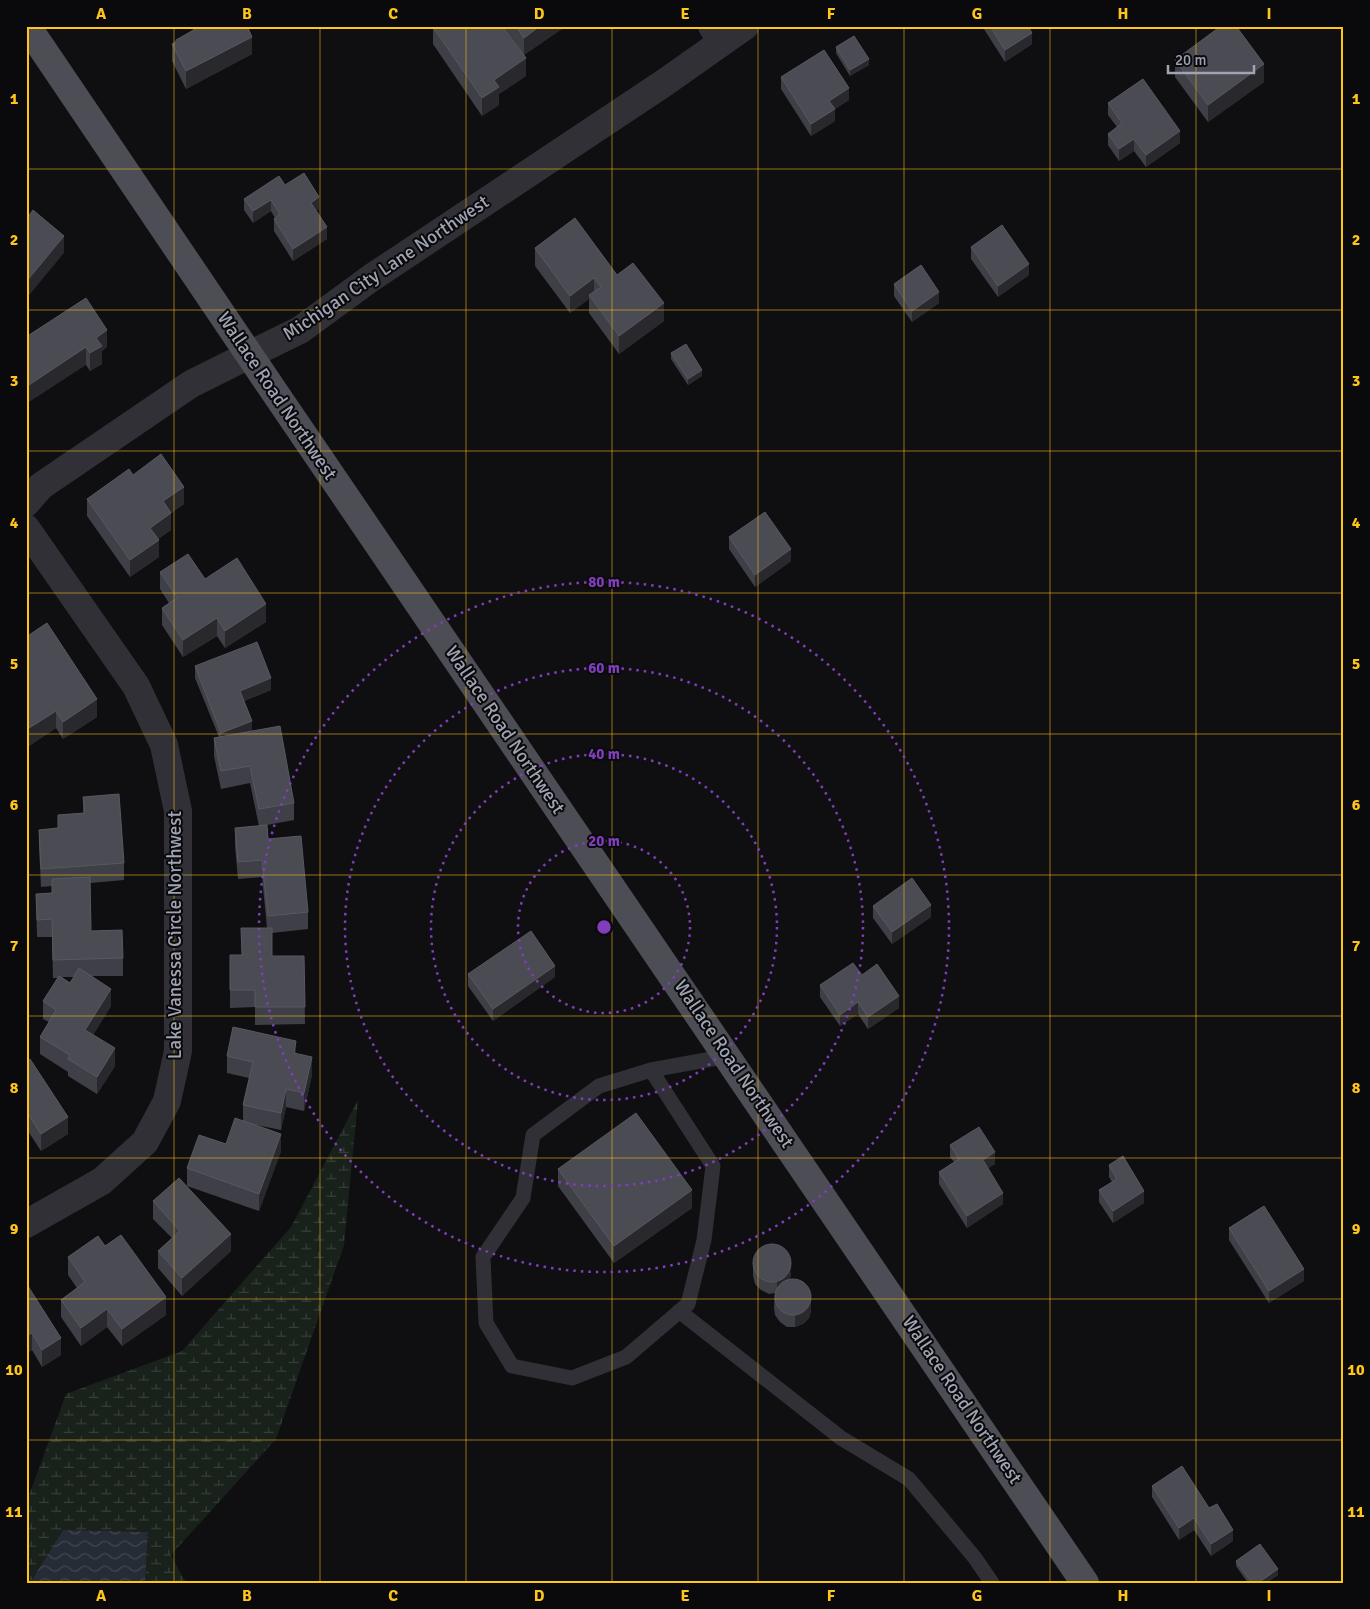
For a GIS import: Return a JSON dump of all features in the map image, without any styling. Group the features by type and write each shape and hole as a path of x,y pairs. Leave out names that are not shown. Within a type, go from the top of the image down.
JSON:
{"main road":[{"name":"Wallace Road Northwest","path":"27,26 1085,1583"}],"street":[{"name":"Michigan City Lane Northwest","path":"26,503 41,486 191,384 300,330 371,278 664,83 717,34 745,26"},
{"name":"Lake Vanessa Circle Northwest","path":"26,528 136,686 164,745 178,810 178,1051 167,1101 145,1142 102,1181 26,1224"}],"lane":[{"path":"651,1070 713,1166 704,1240 688,1304 626,1357 572,1378 512,1366 486,1324 483,1257 523,1198 533,1135 599,1086 651,1070 728,1056"},
{"path":"679,1311 841,1438 909,1479 975,1558 992,1583"}],"green space":[{"path":"358,1100 344,1245 276,1439 171,1555 186,1583 145,1583 148,1532 63,1530 30,1583 26,1583 26,1504 66,1394 182,1351 291,1227"}],"water":[{"path":"63,1530 148,1532 145,1583 30,1583"}],"building":[{"path":"199,26 247,26 252,37 186,71 172,44"},
{"path":"434,26 503,26 526,58 494,80 499,87 482,98"},
{"path":"516,26 540,26 524,38"},
{"path":"990,26 1028,26 1032,33 1005,50"},
{"path":"1221,26 1236,26 1264,64 1208,105 1175,60"},
{"path":"854,36 869,59 850,70 836,47"},
{"path":"824,50 849,88 829,101 835,109 811,124 781,77"},
{"path":"1143,79 1180,131 1146,155 1134,139 1119,149 1108,134 1122,123 1108,103"},
{"path":"304,173 319,197 311,203 327,227 293,249 274,219 280,214 271,200 253,211 244,199 279,176 285,185"},
{"path":"33,210 64,236 26,282 26,219"},
{"path":"575,218 617,275 633,263 664,303 619,336 589,295 601,287 594,278 570,296 535,248"},
{"path":"1002,225 1029,264 998,286 971,247"},
{"path":"921,265 939,292 912,311 894,284"},
{"path":"86,298 107,330 96,338 102,346 90,353 86,347 26,387 26,337"},
{"path":"686,344 702,370 688,379 671,353"},
{"path":"161,454 184,487 163,501 171,513 150,528 159,540 130,560 87,499 129,469 133,475"},
{"path":"765,512 791,549 755,575 729,537"},
{"path":"188,554 205,579 237,558 266,604 225,631 217,618 183,640 162,608 177,598 160,572"},
{"path":"47,623 97,699 63,722 56,711 26,730 26,670 29,668 26,663 26,637"},
{"path":"257,642 271,678 240,691 252,721 221,733 195,666"},
{"path":"280,726 294,803 259,809 250,766 221,771 214,738"},
{"path":"119,794 124,863 41,869 39,830 58,828 58,815 85,813 83,797"},
{"path":"267,825 268,839 301,836 308,912 268,916 262,860 238,862 235,828"},
{"path":"90,877 91,931 122,930 123,958 53,960 52,919 37,920 36,894 52,893 52,879"},
{"path":"912,878 931,905 892,932 873,906"},
{"path":"241,928 272,928 272,956 304,956 305,1007 255,1007 255,990 230,990 230,955 242,955"},
{"path":"531,931 555,966 493,1009 468,974"},
{"path":"853,963 862,975 877,964 899,996 868,1017 858,1002 840,1015 820,985"},
{"path":"79,968 111,989 85,1030 115,1048 97,1077 68,1059 70,1055 40,1037 56,1010 43,1001 59,976 70,983"},
{"path":"233,1027 296,1041 294,1053 312,1057 304,1093 286,1089 281,1113 243,1105 253,1062 227,1056"},
{"path":"30,1059 68,1117 41,1134 26,1111 26,1062"},
{"path":"636,1113 692,1190 614,1246 558,1169"},
{"path":"235,1118 281,1134 259,1194 187,1168 199,1135 226,1144"},
{"path":"979,1127 995,1152 983,1160 1003,1193 967,1216 939,1172 959,1159 950,1145"},
{"path":"1123,1156 1144,1191 1113,1211 1099,1190 1117,1179 1109,1165"},
{"path":"179,1178 231,1234 182,1278 158,1251 180,1231 153,1201"},
{"path":"1264,1206 1304,1269 1269,1291 1229,1228"},
{"path":"121,1235 166,1297 122,1329 107,1309 81,1328 61,1300 85,1282 68,1257 98,1236 105,1246"},
{"path":"772,1244 785,1250 791,1263 785,1276 772,1282 759,1276 753,1263 759,1250"},
{"path":"793,1279 800,1280 806,1284 810,1290 810,1304 806,1310 800,1314 793,1315 786,1314 780,1310 776,1304 775,1297 776,1290 780,1284 786,1280"},
{"path":"26,1283 61,1338 42,1350 32,1333 26,1336"},
{"path":"1182,1466 1209,1508 1217,1504 1233,1530 1211,1544 1194,1518 1179,1528 1152,1486"},
{"path":"1260,1544 1278,1569 1258,1583 1252,1583 1236,1561"}]}
